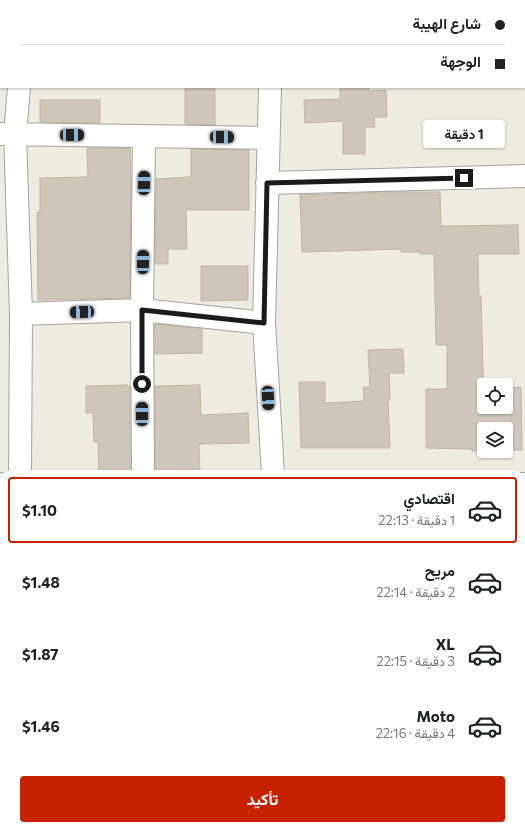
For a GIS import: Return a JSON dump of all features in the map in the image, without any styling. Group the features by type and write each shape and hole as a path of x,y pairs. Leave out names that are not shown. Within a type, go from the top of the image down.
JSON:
{"street":[{"path":"19,88 8,134 21,314 20,470"},
{"path":"270,88 264,323 273,470"},
{"path":"8,134 268,138"},
{"path":"143,470 142,310 144,136"},
{"path":"267,183 525,176"},
{"path":"21,314 142,310 264,323"}],"building":[{"path":"185,88 215,88 215,125 185,124"},
{"path":"340,88 369,88 369,91 386,90 387,117 374,117 375,127 365,127 365,154 343,154 343,121 305,123 304,100 340,99"},
{"path":"40,100 100,100 100,123 40,122"},
{"path":"87,148 130,148 130,298 38,300 37,212 40,212 40,178 88,177"},
{"path":"191,149 249,150 249,210 186,210 187,249 168,249 168,264 155,264 156,179 191,177"},
{"path":"440,192 441,226 518,225 519,254 478,254 479,296 481,296 483,378 477,378 477,414 513,414 513,388 521,387 522,450 513,450 513,422 477,422 477,451 472,451 472,449 426,448 426,389 447,389 447,345 436,345 434,254 401,252 401,249 302,252 300,195"},
{"path":"201,266 248,266 248,300 201,301"},
{"path":"155,324 202,329 202,353 155,354"},
{"path":"403,349 404,373 389,373 390,400 388,400 390,448 301,448 299,382 325,382 325,403 364,401 363,387 370,387 368,350"},
{"path":"200,385 201,415 248,413 249,443 199,444 200,470 155,470 155,386"},
{"path":"86,386 130,386 130,470 99,470 98,442 94,442 93,413 86,413"}],"route":[{"path":"142,384 142,310 264,323 267,183 464,178"}]}
